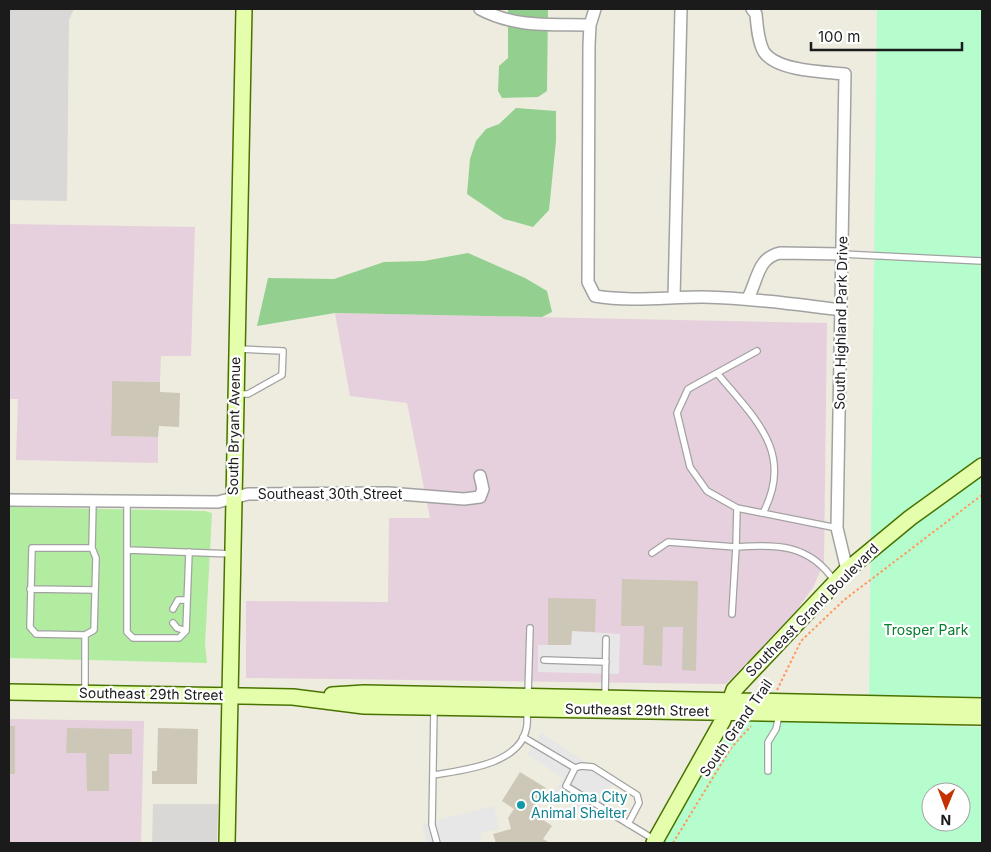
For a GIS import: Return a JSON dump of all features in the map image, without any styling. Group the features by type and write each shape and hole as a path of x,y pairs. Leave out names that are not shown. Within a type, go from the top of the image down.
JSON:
{"main road":[{"name":"South Bryant Avenue","path":"227,843 244,9"},
{"name":"Southeast Grand Boulevard","path":"654,842 728,706 734,690 848,570 910,518 982,466"},
{"name":"Southeast 29th Street","path":"9,692 293,697 364,693 527,702 728,706"},
{"name":"Southeast 29th Street","path":"293,697 364,706 434,706 605,698 770,709 982,718"},
{"name":"Southeast 29th Street","path":"770,709 982,706"}],"street":[{"path":"480,9 508,21 521,24 590,25"},
{"path":"595,9 590,25 588,282 595,296 634,300 674,297 748,298 841,310"},
{"path":"674,297 681,9"},
{"name":"South Highland Park Drive","path":"752,9 756,14 764,52 774,61 792,67 845,74 837,528 848,570"},
{"path":"748,298 754,288 760,265 771,255 780,253 842,254"},
{"name":"Southeast 30th Street","path":"9,500 218,502 248,494 388,493 464,499 480,497 483,488 480,476"}],"lane":[{"path":"842,254 982,261"},
{"path":"235,394 248,394 282,375 283,350 236,349"},
{"path":"757,351 688,388 677,413 690,467 707,491 737,508 837,528"},
{"path":"717,373 757,422 772,448 775,466 772,496 763,513"},
{"path":"92,548 32,548 30,627 36,634 85,635 94,630 96,558 92,548 93,500"},
{"path":"126,501 128,550 127,632 132,638 179,638 186,631 189,552"},
{"path":"732,614 737,508"},
{"path":"652,553 668,542 736,547 788,546 806,554 822,567 835,583"},
{"path":"128,550 233,554"},
{"path":"30,589 95,590"},
{"path":"173,610 178,600 187,600"},
{"path":"173,623 177,628 186,631"},
{"path":"434,775 483,766 502,758 518,746 526,731 530,628"},
{"path":"85,635 85,693"},
{"path":"605,698 606,639"},
{"path":"544,660 606,662"},
{"path":"434,706 432,825 437,843"},
{"path":"768,771 768,742 776,729 770,709"},
{"path":"523,737 575,768"},
{"path":"628,824 639,803 637,795 593,767 581,766 575,768 566,786 654,842"}],"path":[{"name":"South Grand Trail","path":"673,843 731,748 770,709 801,641 844,600 982,495"}],"shaded area":[{"path":"9,9 74,9 69,20 67,201 9,200"},
{"path":"9,224 195,227 191,356 161,356 160,382 112,381 111,436 158,437 158,463 16,460 18,399 9,399"},
{"path":"335,313 827,323 824,561 814,586 794,614 726,684 246,678 246,601 388,602 389,518 430,518 407,403 350,396"},
{"path":"572,631 620,634 619,674 538,672 538,645 571,645"},
{"path":"9,719 144,721 141,843 9,843"},
{"path":"541,733 615,781 591,818 553,794 563,778 527,754"},
{"path":"153,804 218,804 217,843 152,843"},
{"path":"494,806 499,829 480,833 482,841 473,843 427,843 422,824"}],"green space":[{"path":"508,9 548,9 547,91 538,97 502,98 498,91 499,66 508,58"},
{"name":"Trosper Park","path":"877,9 982,9 982,698 869,696"},
{"path":"516,108 556,111 556,141 549,210 533,227 504,219 467,194 470,159 476,141 486,129 499,124"},
{"path":"468,253 525,278 547,291 552,312 542,317 335,313 257,326 268,278 334,279 384,262 424,261"},
{"path":"9,507 205,511 212,513 205,644 207,663 9,658"},
{"path":"760,720 982,727 982,843 661,843 694,785 732,726"}],"building":[{"path":"112,381 160,382 160,392 180,393 179,427 159,426 158,437 111,436"},
{"path":"622,579 698,581 696,671 682,670 683,627 663,627 662,666 643,665 644,626 621,626"},
{"path":"548,598 596,599 595,632 572,631 571,645 548,645"},
{"path":"9,726 15,726 15,774 9,774"},
{"path":"67,728 132,729 132,754 109,754 109,791 87,791 86,753 66,753"},
{"path":"158,728 198,729 197,784 152,784 152,771 157,771"},
{"name":"Oklahoma City Animal Shelter","path":"520,772 546,788 533,808 544,815 542,819 552,826 543,839 550,843 496,843 493,834 511,829 508,818 514,809 502,801"}],"place":[{"name":"Oklahoma City Animal Shelter","path":"521,805"}]}
